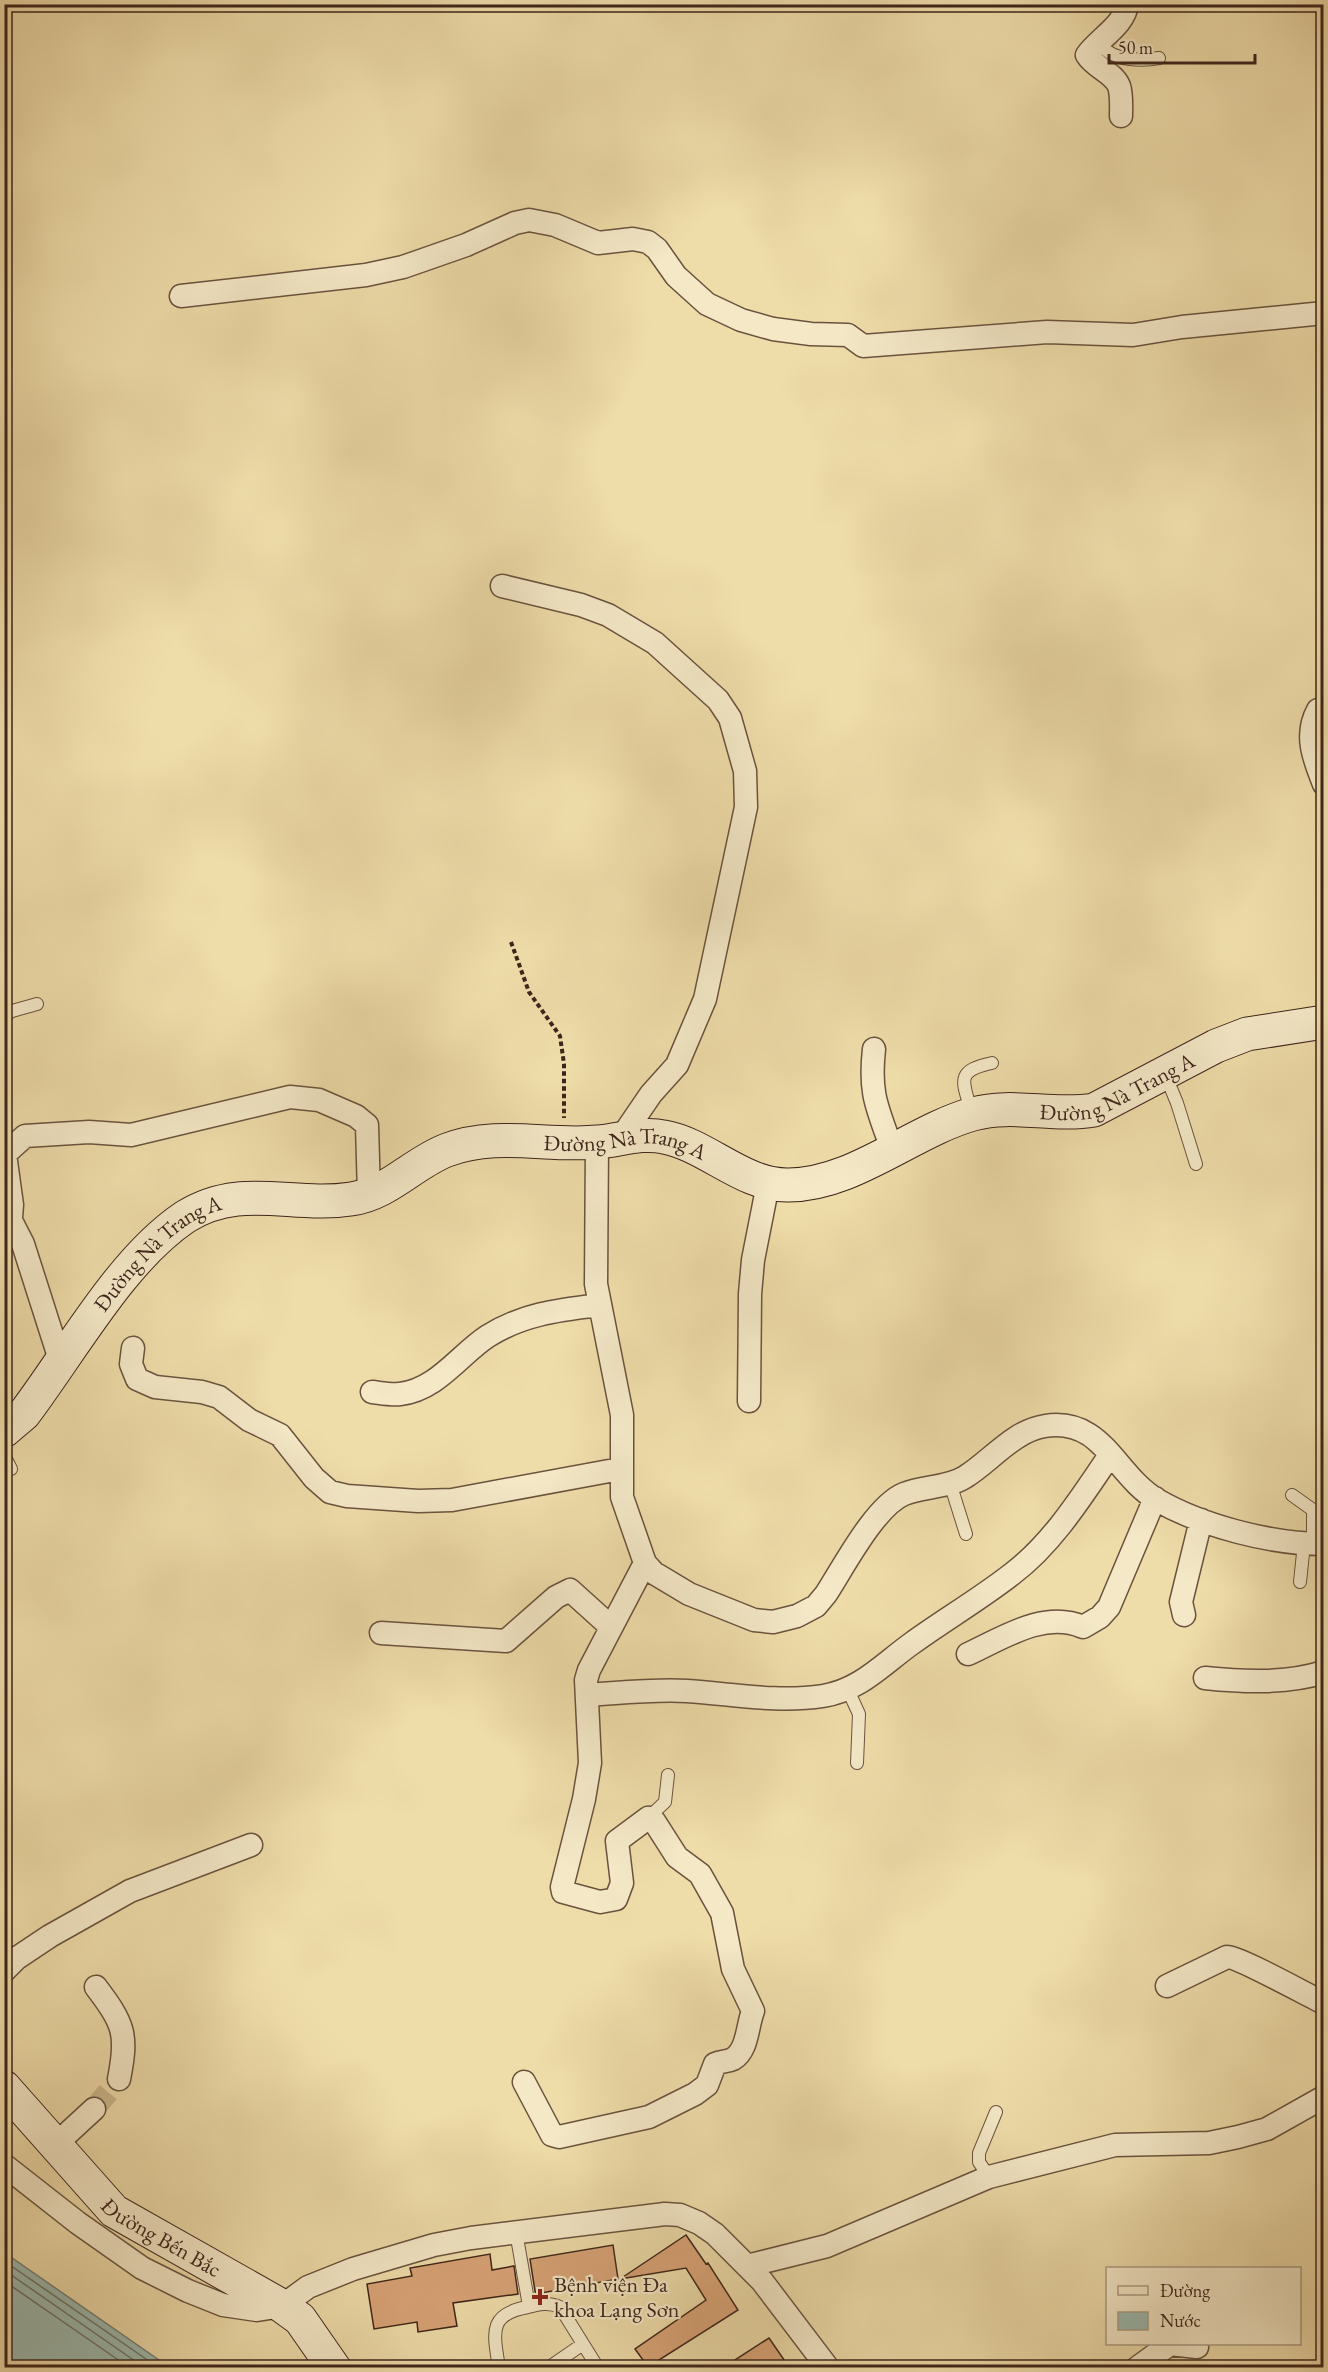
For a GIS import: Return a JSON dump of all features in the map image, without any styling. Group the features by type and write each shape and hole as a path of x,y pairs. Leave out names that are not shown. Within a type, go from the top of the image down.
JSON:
{"street":[{"path":"1121,116 1119,87 1114,78 1091,63 1087,55 1118,22 1127,4"},
{"path":"181,296 366,275 403,267 466,245 515,223 529,220 555,225 598,243 633,239 648,242 657,249 676,276 707,304 741,320 773,329 811,334 848,335 863,345 1047,332 1133,336 1182,327 1323,313"},
{"path":"502,586 581,605 608,615 655,643 718,700 730,718 745,771 746,807 705,999 676,1065 609,1140 596,1284 620,1397 623,1437 620,1469 622,1497 645,1563 654,1573 689,1594 754,1620 773,1622 797,1616 816,1606 880,1513 900,1495 922,1487 950,1483 964,1478 1029,1431 1044,1426 1077,1426 1091,1435 1155,1498 1201,1520 1231,1529 1313,1544"},
{"path":"1318,710 1310,734 1314,758 1323,784"},
{"name":"Đường Nà Trang A","path":"4,1431 24,1414 141,1256 166,1232 207,1205 240,1198 350,1200 369,1195 430,1157 472,1142 518,1139 563,1143 644,1135 664,1137 685,1144 768,1184 788,1185 827,1179 972,1114 1003,1109 1072,1114 1094,1110 1209,1049 1247,1034 1323,1022"},
{"path":"874,1049 871,1080 873,1093 892,1149"},
{"path":"60,1363 23,1244 8,1212 12,1205 5,1154 25,1136 88,1132 130,1135 290,1096 319,1100 356,1116 367,1125 369,1195"},
{"path":"750,1401 750,1294 753,1260 768,1184"},
{"path":"372,1392 401,1394 426,1383 447,1371 489,1336 531,1315 599,1305"},
{"path":"133,1348 131,1364 137,1379 155,1387 202,1392 219,1397 249,1420 280,1435 314,1478 330,1492 347,1496 452,1500 620,1469"},
{"path":"587,1695 668,1690 772,1700 824,1696 848,1690 861,1684 909,1645 1014,1573 1045,1543 1110,1455"},
{"path":"968,1654 1041,1622 1072,1622 1083,1627 1100,1617 1109,1607 1155,1498"},
{"path":"1184,1615 1181,1602 1201,1520"},
{"path":"524,2082 552,2135 559,2137 649,2116 707,2085 715,2064 731,2060 744,2047 753,2011 733,1969 722,1913 700,1874 676,1857 654,1821 648,1818 616,1841 622,1883 616,1899 600,1902 563,1892 562,1887 584,1799 590,1763 588,1670 645,1563"},
{"path":"381,1633 506,1641 556,1597 570,1590 611,1627"},
{"path":"1206,1678 1243,1682 1277,1680 1323,1672"},
{"path":"4,1971 17,1958 50,1936 130,1891 251,1845"},
{"path":"1167,1986 1227,1957 1235,1957 1267,1976 1323,2003"},
{"path":"96,1987 116,2013 122,2027 124,2053 119,2079"},
{"name":"Đường Bến Bắc","path":"4,2087 114,2211 282,2306 300,2319 334,2367"},
{"path":"747,2266 826,2246 989,2177 1115,2145 1145,2142 1209,2143 1238,2137 1267,2129 1323,2097"},
{"path":"55,2145 94,2109"},
{"path":"4,2165 78,2223 142,2268 188,2291 223,2305 257,2310 282,2306 308,2287 353,2269 434,2245 516,2232 665,2214 680,2216 699,2223 715,2234 747,2266 828,2367"},
{"path":"1137,2367 1169,2345"},
{"path":"1179,2345 1197,2347"}],"lane":[{"path":"1102,39 1102,46 1106,51 1116,55 1144,61 1159,58"},
{"path":"4,1016 12,1011 37,1005"},
{"path":"972,1114 964,1083 966,1074 973,1067 992,1063"},
{"path":"1164,1072 1177,1103 1196,1164"},
{"path":"4,1149 5,1154"},
{"path":"4,1455 11,1469"},
{"path":"950,1483 966,1534"},
{"path":"1292,1495 1313,1510 1313,1544 1300,1581"},
{"path":"848,1690 859,1713 857,1763"},
{"path":"648,1818 665,1802 668,1775"},
{"path":"989,2177 979,2162 978,2153 996,2112"},
{"path":"516,2232 529,2306"},
{"path":"499,2367 495,2327 509,2311 551,2303 560,2307 598,2367"},
{"path":"548,2367 583,2344"}],"path":[{"path":"512,942 529,992 560,1036 564,1064 563,1143"}],"water":[{"path":"5,2253 169,2367 5,2367"}],"building":[{"path":"686,2235 706,2264 708,2263 738,2310 648,2367 635,2349 706,2300 686,2268 620,2279"},
{"path":"613,2245 618,2279 536,2294 530,2259"},
{"path":"490,2254 492,2270 514,2266 518,2294 453,2303 457,2326 418,2332 417,2322 374,2329 367,2284 412,2276 410,2268"},
{"path":"769,2338 789,2367 724,2367"}],"tunnel":[{"path":"94,2109 119,2079"}],"place":[{"name":"Bệnh viện Đa khoa Lạng Sơn","path":"540,2297"}]}
